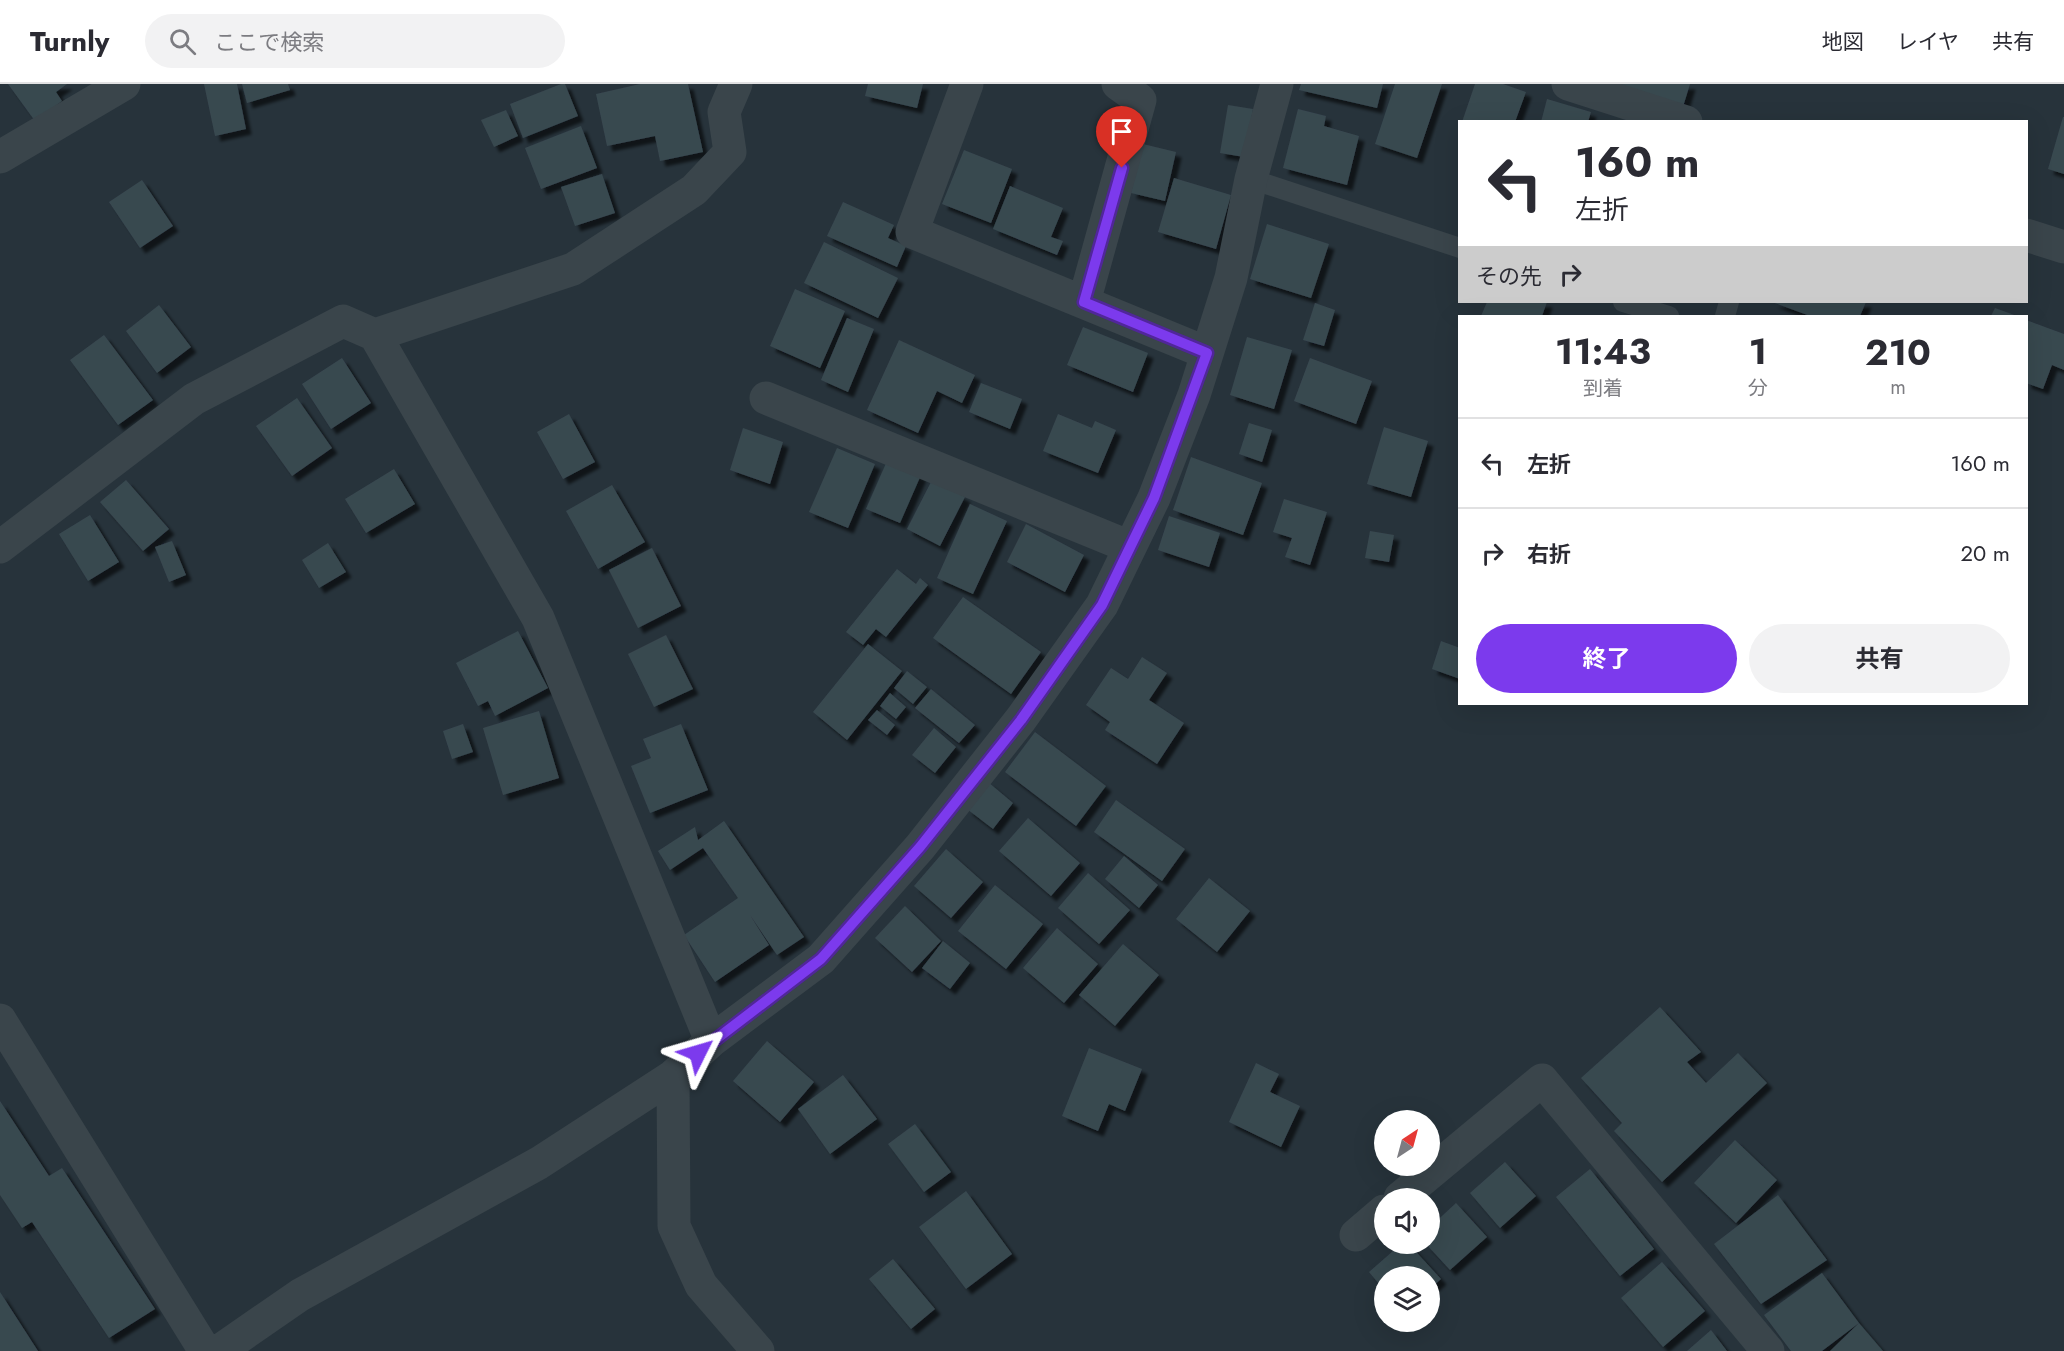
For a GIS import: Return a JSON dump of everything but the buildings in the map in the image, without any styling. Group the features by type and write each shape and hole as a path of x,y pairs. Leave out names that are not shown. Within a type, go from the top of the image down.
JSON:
{"street":[{"path":"0,157 124,84"},
{"path":"375,335 573,269 694,190 730,152 724,112 736,84"},
{"path":"967,84 912,232 1207,353"},
{"path":"1084,302 1140,100 1118,84"},
{"path":"219,1351 300,1294 538,1162 673,1076 711,1041 821,959 920,847 1021,720 1102,605 1154,498 1207,353 1231,279 1251,179 1277,84"},
{"path":"1568,84 1680,120"},
{"path":"2028,236 2064,247"},
{"path":"0,547 194,399 342,321 375,335 538,618 711,1041"},
{"path":"766,398 1130,547"},
{"path":"0,1020 205,1351"},
{"path":"673,1076 674,1226 701,1285 758,1351"},
{"path":"1412,1188 1542,1080 1768,1351"},
{"path":"1356,1235 1374,1220"}],"lane":[{"path":"1251,179 1458,247"},
{"path":"1626,303 1666,315"}],"route":[{"path":"698,1053 821,959 920,847 1021,720 1102,605 1154,498 1194,395 1207,353 1084,302 1122,168"}]}
